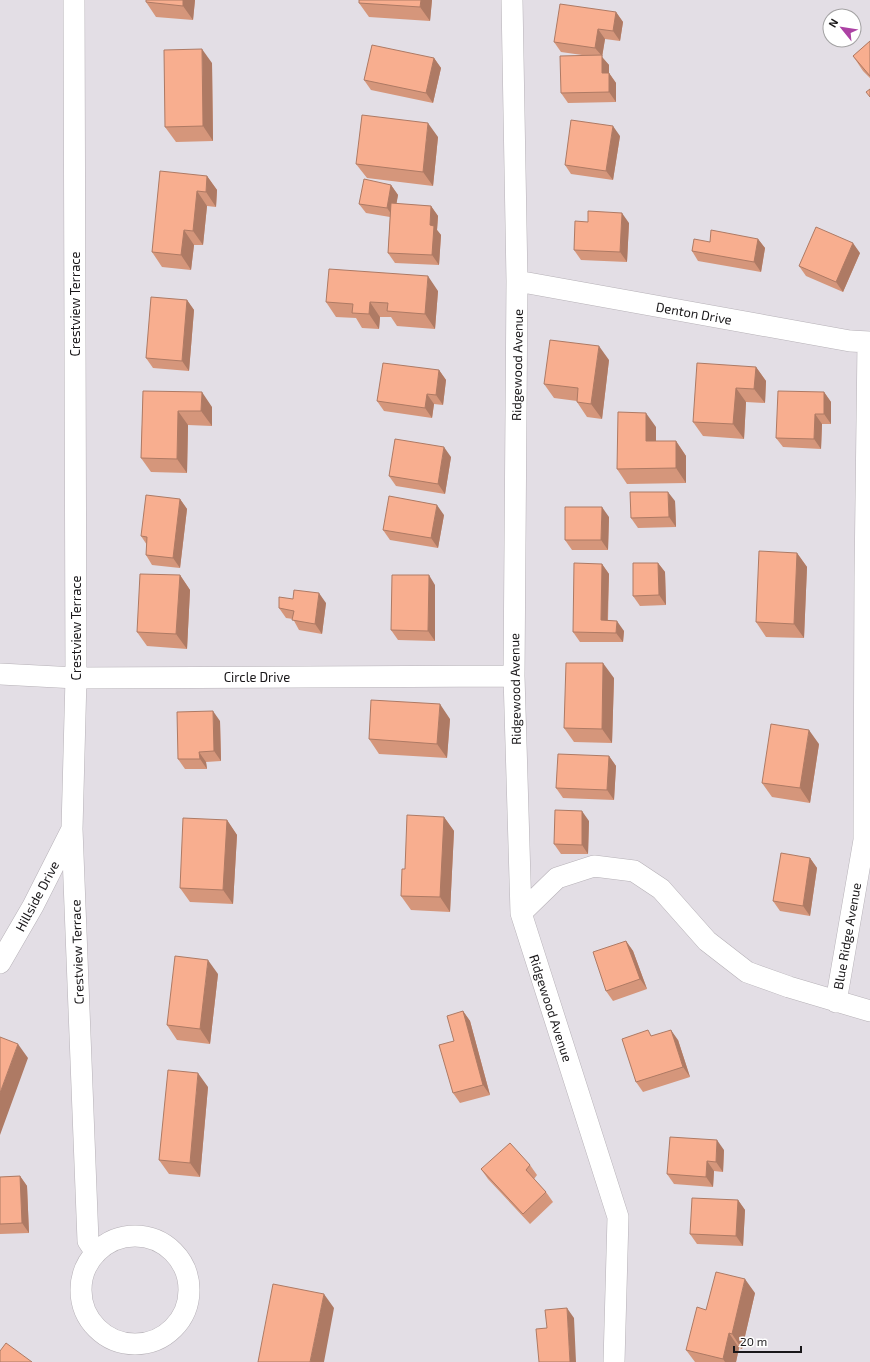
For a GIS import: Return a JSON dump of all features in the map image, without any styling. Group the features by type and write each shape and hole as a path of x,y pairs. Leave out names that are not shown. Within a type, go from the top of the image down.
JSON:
{"street":[{"name":"Crestview Terrace","path":"74,0 76,678 72,828 88,1241 96,1253"},
{"name":"Ridgewood Avenue","path":"512,0 517,281 514,676 521,913 618,1217 614,1362"},
{"name":"Denton Drive","path":"517,281 850,341 869,342"},
{"name":"Blue Ridge Avenue","path":"836,1002 864,840 865,576 869,342"},
{"name":"Circle Drive","path":"0,674 76,678 514,676"},
{"name":"Hillside Drive","path":"0,963 33,906 72,828"},
{"path":"521,913 557,878 594,866 634,871 661,889 707,941 747,972 836,1002 870,1011"},
{"path":"128,1236 146,1237 164,1244 178,1256 187,1272 190,1290 187,1308 178,1325 164,1337 148,1344 130,1345 114,1341 99,1331 88,1318 82,1302 81,1284 86,1268 96,1253 110,1242 128,1236"}],"building":[{"path":"146,0 183,0 183,6 146,2"},
{"path":"359,0 421,0 420,7 359,3"},
{"path":"560,4 616,12 613,31 598,29 595,48 554,42"},
{"path":"870,41 870,76 853,56"},
{"path":"372,45 434,58 426,93 364,80"},
{"path":"202,49 203,126 165,127 164,50"},
{"path":"602,55 602,73 609,73 609,92 561,93 560,56"},
{"path":"870,89 870,97 866,92"},
{"path":"362,115 428,123 423,172 356,164"},
{"path":"571,120 613,126 606,171 565,165"},
{"path":"160,171 207,176 206,192 197,191 193,231 184,230 181,255 152,252"},
{"path":"364,179 391,185 387,208 359,204"},
{"path":"391,203 431,206 430,225 434,226 432,255 388,253"},
{"path":"588,211 622,213 620,252 574,250 575,221 588,222"},
{"path":"816,227 853,243 836,282 799,266"},
{"path":"711,230 758,239 754,262 692,251 694,239 710,242"},
{"path":"329,269 428,276 425,314 387,311 388,303 370,302 369,314 352,313 353,304 326,302"},
{"path":"151,297 187,300 182,361 146,358"},
{"path":"550,340 599,346 591,404 577,402 578,388 544,384"},
{"path":"383,363 439,370 436,395 427,394 425,408 377,401"},
{"path":"697,363 756,367 754,389 736,388 733,424 693,422"},
{"path":"143,391 202,392 201,411 178,411 177,459 141,458"},
{"path":"778,391 824,392 824,414 815,414 814,439 776,438"},
{"path":"618,412 646,413 646,441 676,441 676,468 617,469"},
{"path":"395,439 444,447 438,484 389,476"},
{"path":"630,492 668,492 669,517 631,518"},
{"path":"146,495 180,499 173,558 146,555 147,537 141,536"},
{"path":"389,496 437,505 431,538 383,530"},
{"path":"565,507 602,507 601,540 565,540"},
{"path":"759,551 797,553 794,624 756,622"},
{"path":"574,563 602,564 601,620 617,621 616,633 573,632"},
{"path":"633,563 658,563 659,595 633,596"},
{"path":"140,574 180,575 176,634 137,632"},
{"path":"392,575 429,575 428,631 391,630"},
{"path":"294,590 319,593 315,624 292,620 294,611 279,608 279,597 293,599"},
{"path":"566,663 603,663 602,729 564,728"},
{"path":"371,700 440,704 437,744 369,739"},
{"path":"213,711 214,751 199,752 200,759 178,759 177,712"},
{"path":"771,724 809,730 800,788 762,783"},
{"path":"558,754 609,756 607,790 556,788"},
{"path":"555,810 582,811 582,845 554,844"},
{"path":"407,815 444,817 440,897 401,896 402,869 405,869"},
{"path":"183,818 227,820 223,890 180,888"},
{"path":"781,853 810,858 803,906 773,901"},
{"path":"626,941 640,979 606,991 593,952"},
{"path":"175,956 208,960 200,1029 167,1025"},
{"path":"463,1011 483,1085 453,1093 439,1045 454,1041 447,1016"},
{"path":"648,1030 651,1036 671,1030 683,1067 636,1082 622,1039"},
{"path":"0,1037 18,1044 0,1093"},
{"path":"168,1070 198,1073 190,1163 159,1160"},
{"path":"670,1137 717,1140 716,1162 707,1161 706,1177 667,1174"},
{"path":"510,1143 530,1165 526,1170 546,1192 523,1214 481,1169"},
{"path":"20,1176 22,1223 0,1224 0,1177"},
{"path":"692,1198 738,1200 736,1236 690,1234"},
{"path":"716,1272 745,1279 732,1334 729,1333 723,1359 686,1350 697,1307 706,1310"},
{"path":"273,1284 324,1294 310,1362 258,1362"},
{"path":"567,1308 570,1362 539,1362 536,1329 547,1328 545,1310"},
{"path":"6,1343 32,1362 0,1362 0,1351"}]}
